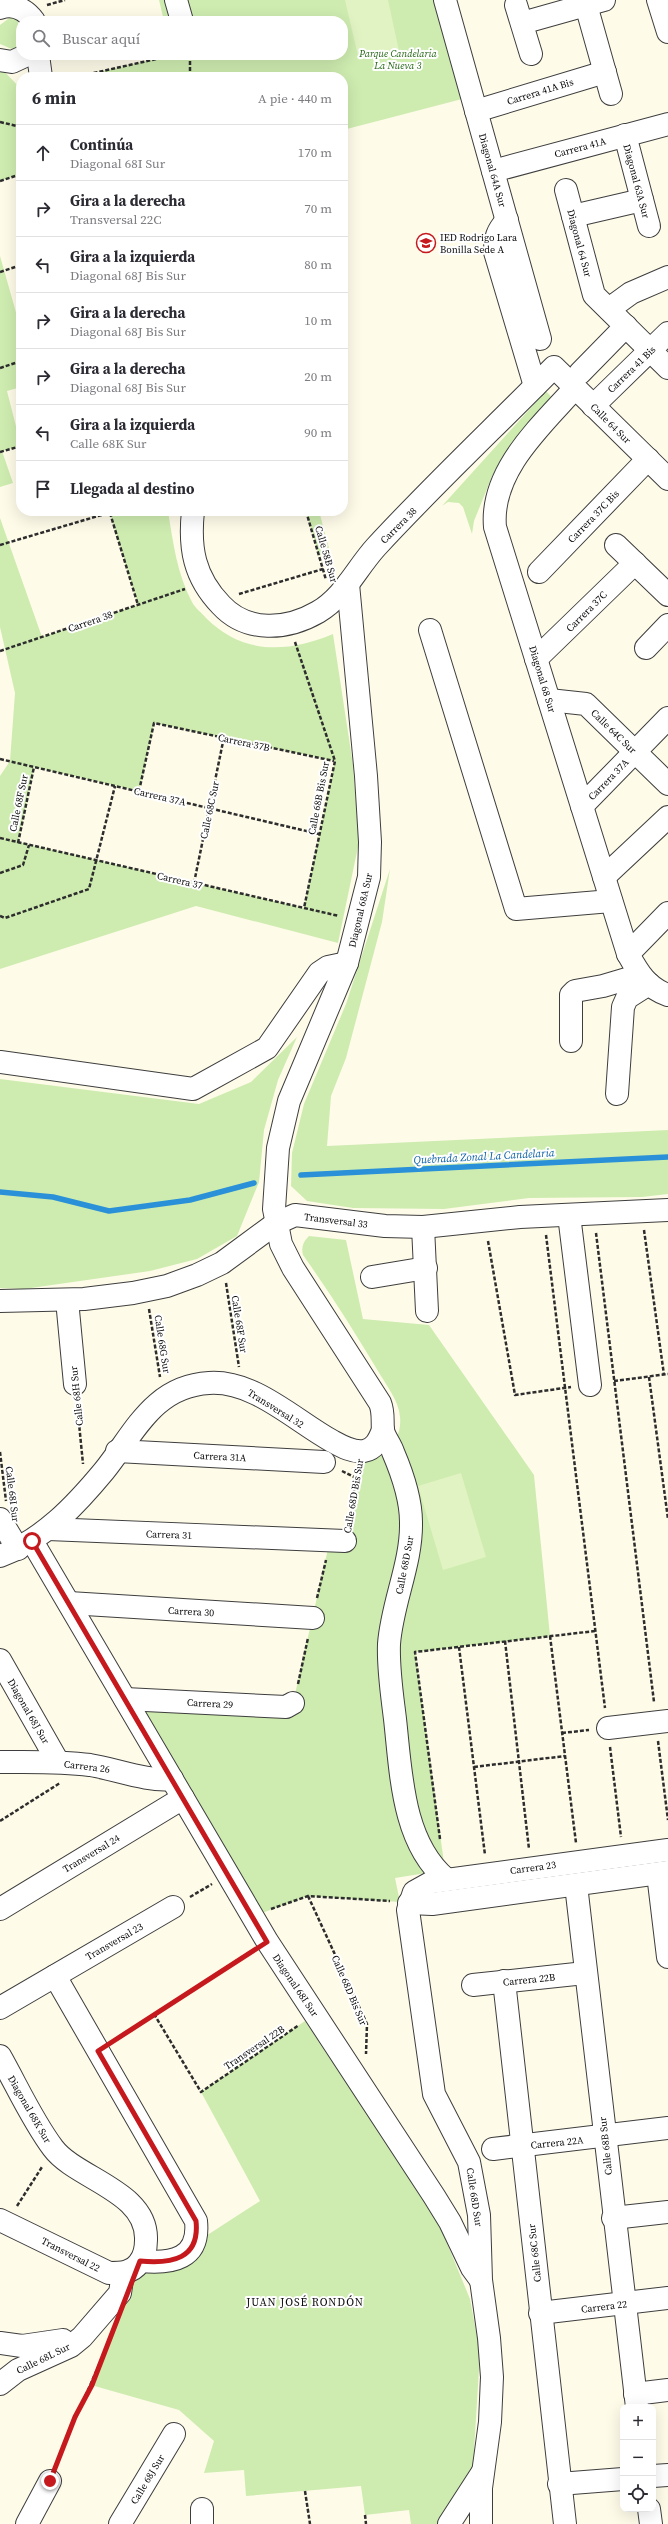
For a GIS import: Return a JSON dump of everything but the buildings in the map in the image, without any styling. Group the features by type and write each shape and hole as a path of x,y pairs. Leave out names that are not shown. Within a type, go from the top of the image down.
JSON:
{"street":[{"path":"0,7 6,0"},
{"path":"28,0 33,16"},
{"path":"176,0 181,16"},
{"name":"Diagonal 64A Sur","path":"445,0 540,340"},
{"path":"658,0 668,32"},
{"path":"531,54 519,14 595,3 605,72 611,94"},
{"path":"0,7 13,7 21,9 29,16"},
{"path":"2,61 12,62 16,60"},
{"path":"39,60 40,72"},
{"path":"2,61 16,72"},
{"name":"Carrera 41A Bis","path":"476,111 605,72"},
{"name":"Carrera 41A","path":"493,171 668,124"},
{"name":"Diagonal 63A Sur","path":"625,135 649,226"},
{"name":"Diagonal 64 Sur","path":"566,190 601,302"},
{"path":"573,216 642,200"},
{"path":"507,220 499,229 495,240 496,252 535,386"},
{"path":"668,276 632,293 601,302 668,368"},
{"name":"Diagonal 68 Sur","path":"626,326 540,427 514,462 504,478 495,506 495,527 628,954 645,980"},
{"name":"Carrera 41 Bis","path":"593,406 668,333"},
{"name":"Carrera 38","path":"220,604 234,616 262,626 289,624 313,615 333,601 376,547 554,367"},
{"name":"Calle 64 Sur","path":"554,367 578,381 593,406 668,479"},
{"name":"Carrera 37C Bis","path":"539,572 648,459"},
{"path":"193,516 191,548 194,561 204,583 220,604"},
{"path":"616,544 668,595"},
{"name":"Carrera 37C","path":"536,659 635,562"},
{"name":"Diagonal 68A Sur","path":"275,1224 275,1173 289,1101 297,1078 347,963 359,921 369,877 370,842 348,584"},
{"path":"646,648 668,625"},
{"path":"430,630 516,908 611,901"},
{"name":"Calle 64C Sur","path":"549,700 586,704 668,784"},
{"name":"Carrera 37A","path":"582,806 668,718"},
{"path":"604,876 668,817"},
{"path":"628,954 668,913"},
{"path":"0,1062 193,1089 267,1048 319,973 328,967 347,963"},
{"path":"616,1094 623,1007 627,998 645,980"},
{"path":"571,1041 571,995 575,991 645,980 668,995"},
{"name":"Transversal 33","path":"0,1301 67,1300 147,1290 197,1275 222,1263 275,1224 295,1215 305,1215 384,1226 423,1227 543,1216 668,1210"},
{"path":"570,1215 590,1385"},
{"name":"Calle 68D Sur","path":"275,1224 281,1244 293,1268 377,1397 383,1411 383,1430 395,1456 407,1492 411,1521 409,1548 389,1644 390,1672 400,1761 410,1819 416,1836 434,1870 446,1879"},
{"path":"423,1227 427,1311"},
{"path":"372,1277 426,1268"},
{"name":"Calle 68H Sur","path":"67,1300 75,1384"},
{"name":"Transversal 32","path":"24,1544 86,1492 142,1418 163,1399 196,1384 219,1382 243,1387 336,1443 360,1451"},
{"path":"360,1451 372,1448 377,1443 383,1430"},
{"name":"Carrera 31A","path":"117,1451 324,1462"},
{"name":"Diagonal 68I Sur","path":"3,1512 24,1544 69,1603 267,1942 442,2209 472,2268 481,2280"},
{"name":"Carrera 31","path":"24,1544 345,1541"},
{"name":"Carrera 30","path":"69,1603 313,1618"},
{"name":"Diagonal 68J Sur","path":"0,1660 61,1772"},
{"name":"Carrera 29","path":"125,1699 286,1707 293,1703"},
{"path":"608,1728 662,1722"},
{"name":"Carrera 26","path":"0,1762 61,1772 120,1770 158,1781 172,1779"},
{"name":"Transversal 24","path":"0,1909 183,1798"},
{"name":"Carrera 23","path":"409,1903 418,1887 446,1879 668,1850"},
{"path":"409,1903 432,1904 663,1873 668,1957"},
{"name":"Calle 68B Sur","path":"576,1885 613,2218 636,2400"},
{"name":"Calle 68D Sur","path":"409,1903 420,2005 431,2082 439,2106 469,2162 479,2215 481,2280 489,2338 492,2377 490,2422 483,2471 481,2524"},
{"name":"Transversal 23","path":"0,2008 173,1907"},
{"name":"Carrera 22B","path":"473,1985 586,1973"},
{"path":"55,1976 196,2221 198,2235 193,2247 186,2254 168,2262 140,2261 135,2268 123,2273"},
{"name":"Calle 68C Sur","path":"504,1981 559,2484 565,2524"},
{"name":"Diagonal 68K Sur","path":"0,2056 53,2149 114,2190 143,2219 146,2242 140,2261"},
{"name":"Carrera 22A","path":"494,2149 604,2137 668,2128"},
{"path":"613,2218 668,2212"},
{"name":"Transversal 22","path":"3,2222 97,2268 109,2272 123,2273"},
{"name":"Calle 68L Sur","path":"0,2384 18,2370 70,2346 82,2337 120,2293 123,2273"},
{"name":"Carrera 22","path":"540,2313 668,2298"},
{"path":"0,2343 22,2346 82,2337"},
{"path":"636,2400 668,2390"},
{"name":"Calle 68J Sur","path":"120,2524 174,2434"},
{"path":"449,2524 466,2495 483,2471"},
{"path":"656,2476 668,2475"},
{"path":"559,2484 620,2479"},
{"path":"27,2524 50,2481"},
{"path":"649,2512 651,2524"}],"path":[{"path":"98,72 152,60"},
{"path":"190,60 190,72"},
{"path":"0,122 16,126"},
{"path":"0,181 16,176"},
{"path":"0,272 16,267"},
{"path":"0,368 16,363"},
{"path":"0,452 16,447"},
{"path":"0,545 100,516"},
{"path":"111,516 138,605"},
{"name":"Calle 58B Sur","path":"307,516 333,601"},
{"path":"220,604 323,569"},
{"name":"Carrera 38","path":"0,651 204,583"},
{"name":"Calle 68B Bis Sur","path":"289,624 335,761 304,908"},
{"name":"Carrera 37B","path":"139,792 154,723 335,761"},
{"name":"Calle 68C Sur","path":"194,883 224,737"},
{"name":"Carrera 37A","path":"0,759 319,834"},
{"name":"Calle 68F Sur","path":"18,843 34,767"},
{"path":"0,916 5,918 88,889 97,860 115,786"},
{"name":"Carrera 37","path":"0,838 359,921"},
{"path":"0,873 23,865 29,845"},
{"path":"642,1212 664,1375"},
{"path":"594,1214 662,1722 668,1820"},
{"path":"543,1216 624,1855"},
{"path":"484,1221 515,1395"},
{"name":"Calle 68F Sur","path":"222,1263 243,1387"},
{"name":"Calle 68G Sur","path":"147,1290 163,1399"},
{"path":"649,1376 668,1519"},
{"name":"Calle 68H Sur","path":"75,1384 86,1492"},
{"name":"Calle 68D Bis Sur","path":"345,1541 360,1451"},
{"name":"Calle 68I Sur","path":"0,1452 3,1512"},
{"path":"442,1847 415,1652 596,1631"},
{"path":"550,1636 578,1862"},
{"path":"505,1641 531,1868"},
{"path":"459,1647 487,1874"},
{"path":"562,1733 608,1728"},
{"path":"474,1767 565,1756"},
{"path":"0,1821 61,1772"},
{"path":"173,1907 228,1875"},
{"path":"252,1917 308,1896 409,1903"},
{"name":"Calle 68D Bis Sur","path":"308,1896 367,2024 365,2091"},
{"path":"98,2051 267,1942"},
{"name":"Transversal 22B","path":"154,2014 201,2092 315,2014"},
{"path":"3,2222 53,2149"},
{"path":"50,2481 75,2417 92,2385 112,2334"},
{"path":"305,2491 310,2524"},
{"path":"365,2516 366,2524"}],"green space":[{"name":"Parque Candelaria La Nueva 3","path":"159,0 439,0 466,98 348,129 348,72 98,72 151,60 348,60 348,16 163,16"},
{"path":"345,0 388,0 399,51 359,60"},
{"path":"17,12 16,51 0,44 0,25"},
{"path":"0,67 16,84 16,176 0,181"},
{"path":"0,256 16,312 16,388 7,391 16,426 16,447 2,451 13,483 0,487"},
{"path":"546,391 555,401 493,474 474,521 472,534 463,507 459,503 448,502 442,506"},
{"path":"111,516 169,516 179,569 192,602 206,618 220,630 235,639 266,647 283,647 299,645 333,634 353,765 359,842 338,943 196,906 0,969 0,776 10,761 15,693 0,627 0,518 42,637 138,605","holes":["154,723 335,761 304,908 18,842 34,767 139,791"]},
{"path":"307,516 320,516 329,548 319,556"},
{"path":"390,869 382,922 346,1058 331,1096 327,1146 668,1130 668,1194 642,1197 529,1198 444,1209 353,1208 307,1201 291,1186 292,1153 304,1104 346,1004"},
{"path":"297,1037 278,1080 264,1130 259,1182 237,1236 197,1259 150,1271 24,1289 0,1288 0,1079 199,1104 251,1082"},
{"path":"309,1236 346,1240 363,1319 429,1325 534,1475 550,1636 415,1652 445,1870 395,1878 400,1902 308,1896 262,1913 138,1700 293,1703 330,1540 346,1540 358,1466 381,1454 394,1442 398,1435 400,1417 395,1399 342,1312 303,1255 303,1245"},
{"path":"461,1473 486,1557 443,1570 418,1486"},
{"path":"305,2021 422,2197 442,2231 470,2299 480,2353 473,2467 443,2524 411,2524 409,2510 365,2515 361,2486 246,2496 244,2470 204,2473 214,2441 179,2410 91,2385 141,2261 195,2243 260,2201 201,2092"}],"waterway":[{"name":"Quebrada Zonal La Candelaria","path":"301,1175 668,1157"},
{"name":"Quebrada Zonal La Candelaria","path":"0,1192 53,1197 109,1211 190,1200 254,1183"}],"place":[{"name":"IED Rodrigo Lara Bonilla Sede A","path":"426,243"}],"district":[{"name":"JUAN JOSÉ RONDÓN","path":"305,2302"}],"route":[{"path":"32,1541 267,1942 98,2051 196,2221 198,2235 193,2247 186,2254 168,2262 140,2261 92,2385 75,2417 50,2481"}]}
